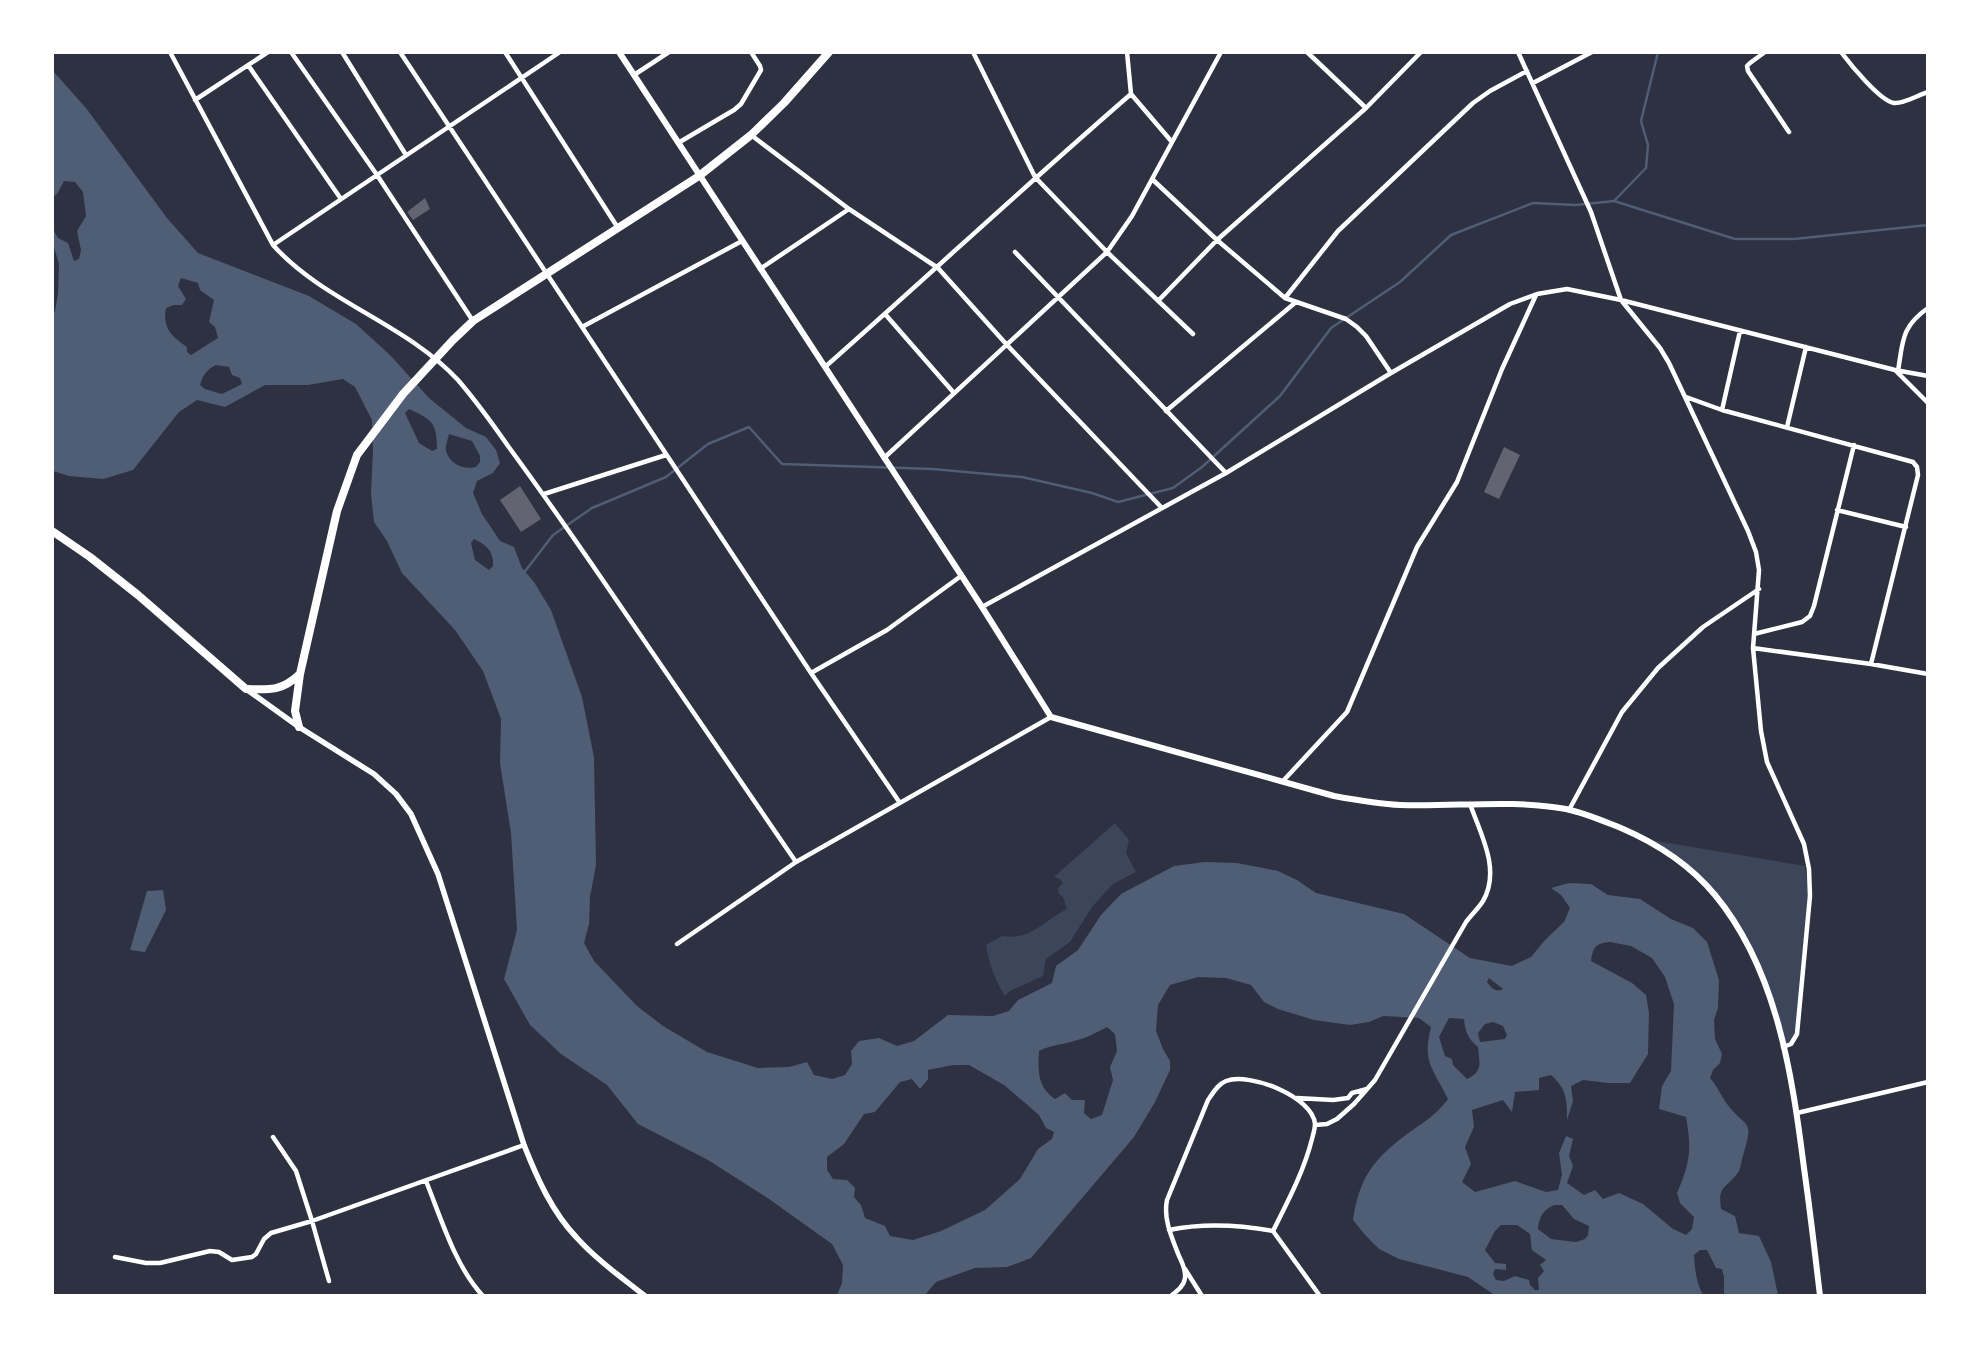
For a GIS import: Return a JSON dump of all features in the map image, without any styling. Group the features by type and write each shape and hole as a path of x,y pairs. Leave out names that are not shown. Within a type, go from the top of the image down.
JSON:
{"highway":[{"path":"299,727 295,711 300,674 337,511 357,455 386,415 424,370 473,321 699,176 750,135 784,103 829,52"},
{"path":"52,531 90,557 138,595 246,689 277,689 289,684 300,674"}],"main road":[{"path":"619,52 982,607 1051,717 1334,796 1400,805 1509,803 1540,805 1569,810 1604,821 1638,835 1678,862 1714,894 1748,946 1764,979 1783,1047 1797,1113 1820,1296"}],"street":[{"path":"170,52 272,245 288,263 313,281 436,358 478,405 544,494 796,862"},
{"path":"195,100 268,52"},
{"path":"291,52 377,175 473,321"},
{"path":"342,52 406,156"},
{"path":"400,52 811,673 900,803"},
{"path":"504,52 618,228"},
{"path":"272,245 560,52"},
{"path":"634,75 669,52"},
{"path":"678,143 726,116 741,104 761,70 751,52"},
{"path":"973,52 1035,177 1107,252 1194,334"},
{"path":"1127,52 1130,94 1172,142"},
{"path":"884,458 1107,252 1132,216 1221,52"},
{"path":"1307,52 1366,108"},
{"path":"1158,301 1217,240 1366,108 1414,54 1421,52"},
{"path":"1518,52 1591,212 1621,300 1660,348 1686,397 1754,545 1759,570 1759,589 1753,648 1761,731 1767,762 1804,844 1809,869 1810,896 1797,1034 1791,1044 1783,1047"},
{"path":"1533,83 1592,52"},
{"path":"1765,52 1750,62 1748,71 1789,132"},
{"path":"1841,52 1855,72 1887,100 1894,103 1901,102 1928,92"},
{"path":"248,65 341,200"},
{"path":"1284,298 1338,231 1473,103 1490,91 1527,71"},
{"path":"824,367 938,268 1035,177 1130,94"},
{"path":"750,135 849,209 938,268 1007,345 1161,507"},
{"path":"1152,179 1217,240 1284,298 1346,319 1357,327 1366,336 1391,373"},
{"path":"760,269 849,209"},
{"path":"582,327 742,241"},
{"path":"1015,252 1226,473"},
{"path":"982,607 1226,473 1391,373 1510,304 1537,294 1567,290 1621,300 1896,371 1928,376"},
{"path":"1283,781 1347,712 1417,547 1457,482 1502,370 1537,294"},
{"path":"1166,411 1296,302"},
{"path":"1896,371 1904,335 1909,325 1916,316 1928,308"},
{"path":"885,314 954,393"},
{"path":"1722,410 1740,331"},
{"path":"1787,427 1806,347"},
{"path":"1896,371 1928,403"},
{"path":"1686,397 1722,410 1913,462 1917,467 1918,474 1906,527 1871,664"},
{"path":"1754,634 1802,622 1810,616 1854,445"},
{"path":"544,494 666,455"},
{"path":"1837,510 1906,527"},
{"path":"811,673 887,630 961,576"},
{"path":"1569,810 1622,712 1658,668 1703,627 1759,589"},
{"path":"1753,648 1871,664 1928,674"},
{"path":"246,689 299,727 374,774 396,794 411,814 438,874 524,1145 537,1178 554,1207 576,1237 603,1264 645,1296"},
{"path":"677,944 796,862 1051,717"},
{"path":"1315,1125 1327,1124 1337,1119 1354,1104 1375,1080 1394,1044 1466,922 1483,901 1490,883 1490,863 1470,804"},
{"path":"1202,1296 1184,1268 1169,1230 1165,1210 1167,1200 1208,1100 1218,1086 1227,1080 1246,1079 1283,1091 1295,1098 1310,1111 1315,1125 1300,1176 1273,1231"},
{"path":"1797,1113 1928,1082"},
{"path":"1295,1098 1333,1100 1348,1098 1352,1093 1367,1089"},
{"path":"272,1137 296,1171 329,1281"},
{"path":"115,1257 146,1263 160,1263 214,1251 232,1260 248,1258 256,1254 264,1239 271,1233 312,1221 524,1145"},
{"path":"426,1180 461,1266 474,1287 483,1296"},
{"path":"1169,1230 1190,1226 1254,1227 1273,1231 1320,1296"},
{"path":"1171,1296 1180,1289 1185,1279 1184,1268"}],"shaded area":[{"path":"53,71 86,108 167,218 198,253 309,296 356,324 390,355 429,398 466,428 486,437 496,450 500,463 493,473 477,481 473,493 482,514 500,541 514,547 522,568 534,582 551,610 582,697 594,757 596,865 590,897 589,924 584,943 594,961 637,1006 663,1026 707,1052 758,1068 789,1067 807,1062 814,1075 832,1079 845,1075 852,1064 851,1051 859,1041 879,1038 897,1046 914,1041 948,1015 993,1016 1009,1011 1018,1000 1052,983 1056,966 1078,950 1101,915 1121,894 1174,866 1205,862 1237,863 1278,871 1297,880 1316,893 1404,914 1470,958 1512,966 1531,957 1564,922 1570,908 1561,895 1551,888 1569,883 1591,884 1608,895 1640,899 1671,919 1693,928 1707,942 1719,980 1718,1008 1714,1020 1715,1039 1722,1054 1720,1063 1713,1070 1710,1078 1727,1104 1744,1122 1748,1130 1739,1170 1721,1192 1721,1209 1735,1216 1739,1233 1759,1236 1771,1262 1778,1295 1724,1295 1722,1269 1716,1268 1707,1250 1700,1250 1694,1255 1696,1276 1703,1295 1496,1296 1468,1277 1399,1259 1379,1249 1353,1220 1359,1193 1364,1181 1385,1152 1434,1115 1448,1099 1430,1065 1428,1057 1431,1027 1419,1018 1383,1016 1369,1022 1350,1025 1314,1020 1278,1009 1264,1002 1251,985 1226,978 1198,977 1170,985 1158,1005 1156,1031 1170,1061 1170,1070 1155,1102 1134,1137 1031,1258 1007,1267 975,1268 936,1282 925,1295 837,1295 842,1283 843,1265 832,1244 769,1199 708,1160 638,1124 607,1085 561,1054 530,1025 504,979 517,930 511,833 500,763 501,719 483,671 455,630 402,573 387,541 374,522 371,494 372,420 355,387 343,379 308,385 265,385 225,407 197,400 179,412 133,470 103,479 69,476 53,471 52,315 55,311 58,294 59,264 53,244 52,228 58,238 68,243 74,261 79,259 81,250 77,231 86,216 83,192 75,182 64,181 57,194 53,197","holes":["181,278 198,283 200,290 214,300 209,322 215,327 218,338 191,355 187,352 187,347 169,331 165,321 166,308 182,305 186,299 178,286","216,365 229,367 232,375 240,378 242,384 222,394 205,389 200,385 208,370","409,409 432,423 437,440 437,449 432,451 419,443 405,413","449,434 472,441 480,456 480,462 476,467 462,467 454,463 448,456 446,447","474,539 486,546 491,553 493,566 489,570 475,560 471,543","1610,942 1631,946 1652,958 1665,977 1674,1004 1671,1071 1662,1086 1659,1109 1686,1117 1689,1156 1677,1193 1680,1203 1694,1217 1692,1229 1686,1235 1673,1229 1643,1204 1619,1193 1603,1199 1595,1190 1584,1195 1567,1183 1573,1166 1569,1156 1573,1139 1566,1136 1559,1153 1562,1175 1558,1190 1546,1192 1515,1181 1475,1192 1462,1182 1471,1164 1465,1147 1474,1127 1472,1110 1503,1100 1512,1112 1515,1092 1539,1090 1539,1078 1551,1075 1560,1085 1565,1095 1567,1120 1573,1101 1571,1086 1583,1080 1630,1083 1648,1054 1649,1013 1646,995 1632,983 1591,961 1594,949 1598,945","1489,978 1503,989 1494,989 1487,982","1449,1018 1464,1019 1468,1034 1478,1047 1479,1066 1476,1073 1467,1079 1453,1065 1452,1059 1445,1056 1439,1037","1493,1022 1503,1026 1507,1035 1505,1039 1480,1042 1478,1033 1485,1024","1107,1027 1115,1034 1117,1051 1110,1067 1113,1080 1102,1115 1091,1119 1084,1113 1085,1100 1072,1100 1065,1093 1055,1099 1045,1089 1040,1078 1039,1051 1095,1033","953,1065 969,1065 1004,1085 1039,1115 1046,1128 1054,1132 1052,1139 1038,1149 1020,1179 985,1210 941,1231 913,1240 890,1236 885,1226 865,1218 861,1205 854,1197 855,1188 847,1180 833,1179 827,1170 827,1157 844,1144 864,1114 875,1112 900,1082 912,1079 920,1089 928,1079 928,1070","1554,1205 1562,1205 1574,1219 1589,1226 1588,1235 1585,1239 1576,1242 1551,1239 1538,1229 1539,1221 1544,1212","1501,1225 1517,1225 1530,1234 1532,1250 1546,1260 1540,1265 1544,1271 1538,1278 1539,1290 1535,1290 1530,1285 1529,1280 1515,1276 1504,1281 1496,1280 1493,1274 1495,1269 1506,1270 1506,1264 1495,1263 1485,1250 1495,1231"]},
{"path":"1115,823 1129,840 1126,853 1136,872 1113,884 1092,907 1070,942 1046,959 1043,976 1010,991 1005,996 993,972 986,945 1002,936 1012,937 1029,933 1067,909 1058,888 1063,883 1060,879 1054,877"},
{"path":"1651,840 1805,866 1810,896 1794,1040 1786,1043 1764,979 1716,891"},
{"path":"163,890 166,910 145,952 130,950 147,891"}],"building":[{"path":"425,198 430,209 413,220 407,212"},
{"path":"1504,447 1520,455 1499,499 1484,492"},
{"path":"520,486 541,519 521,532 500,500"}],"waterway":[{"path":"1614,201 1646,168 1648,145 1641,121 1658,52"},
{"path":"523,574 553,535 592,508 666,477 708,444 749,427 782,464 933,469 1022,477 1092,493 1118,502 1173,488 1202,467 1280,396 1331,328 1400,282 1451,235 1533,203 1576,205 1614,201 1735,239 1794,239 1928,225"}]}
